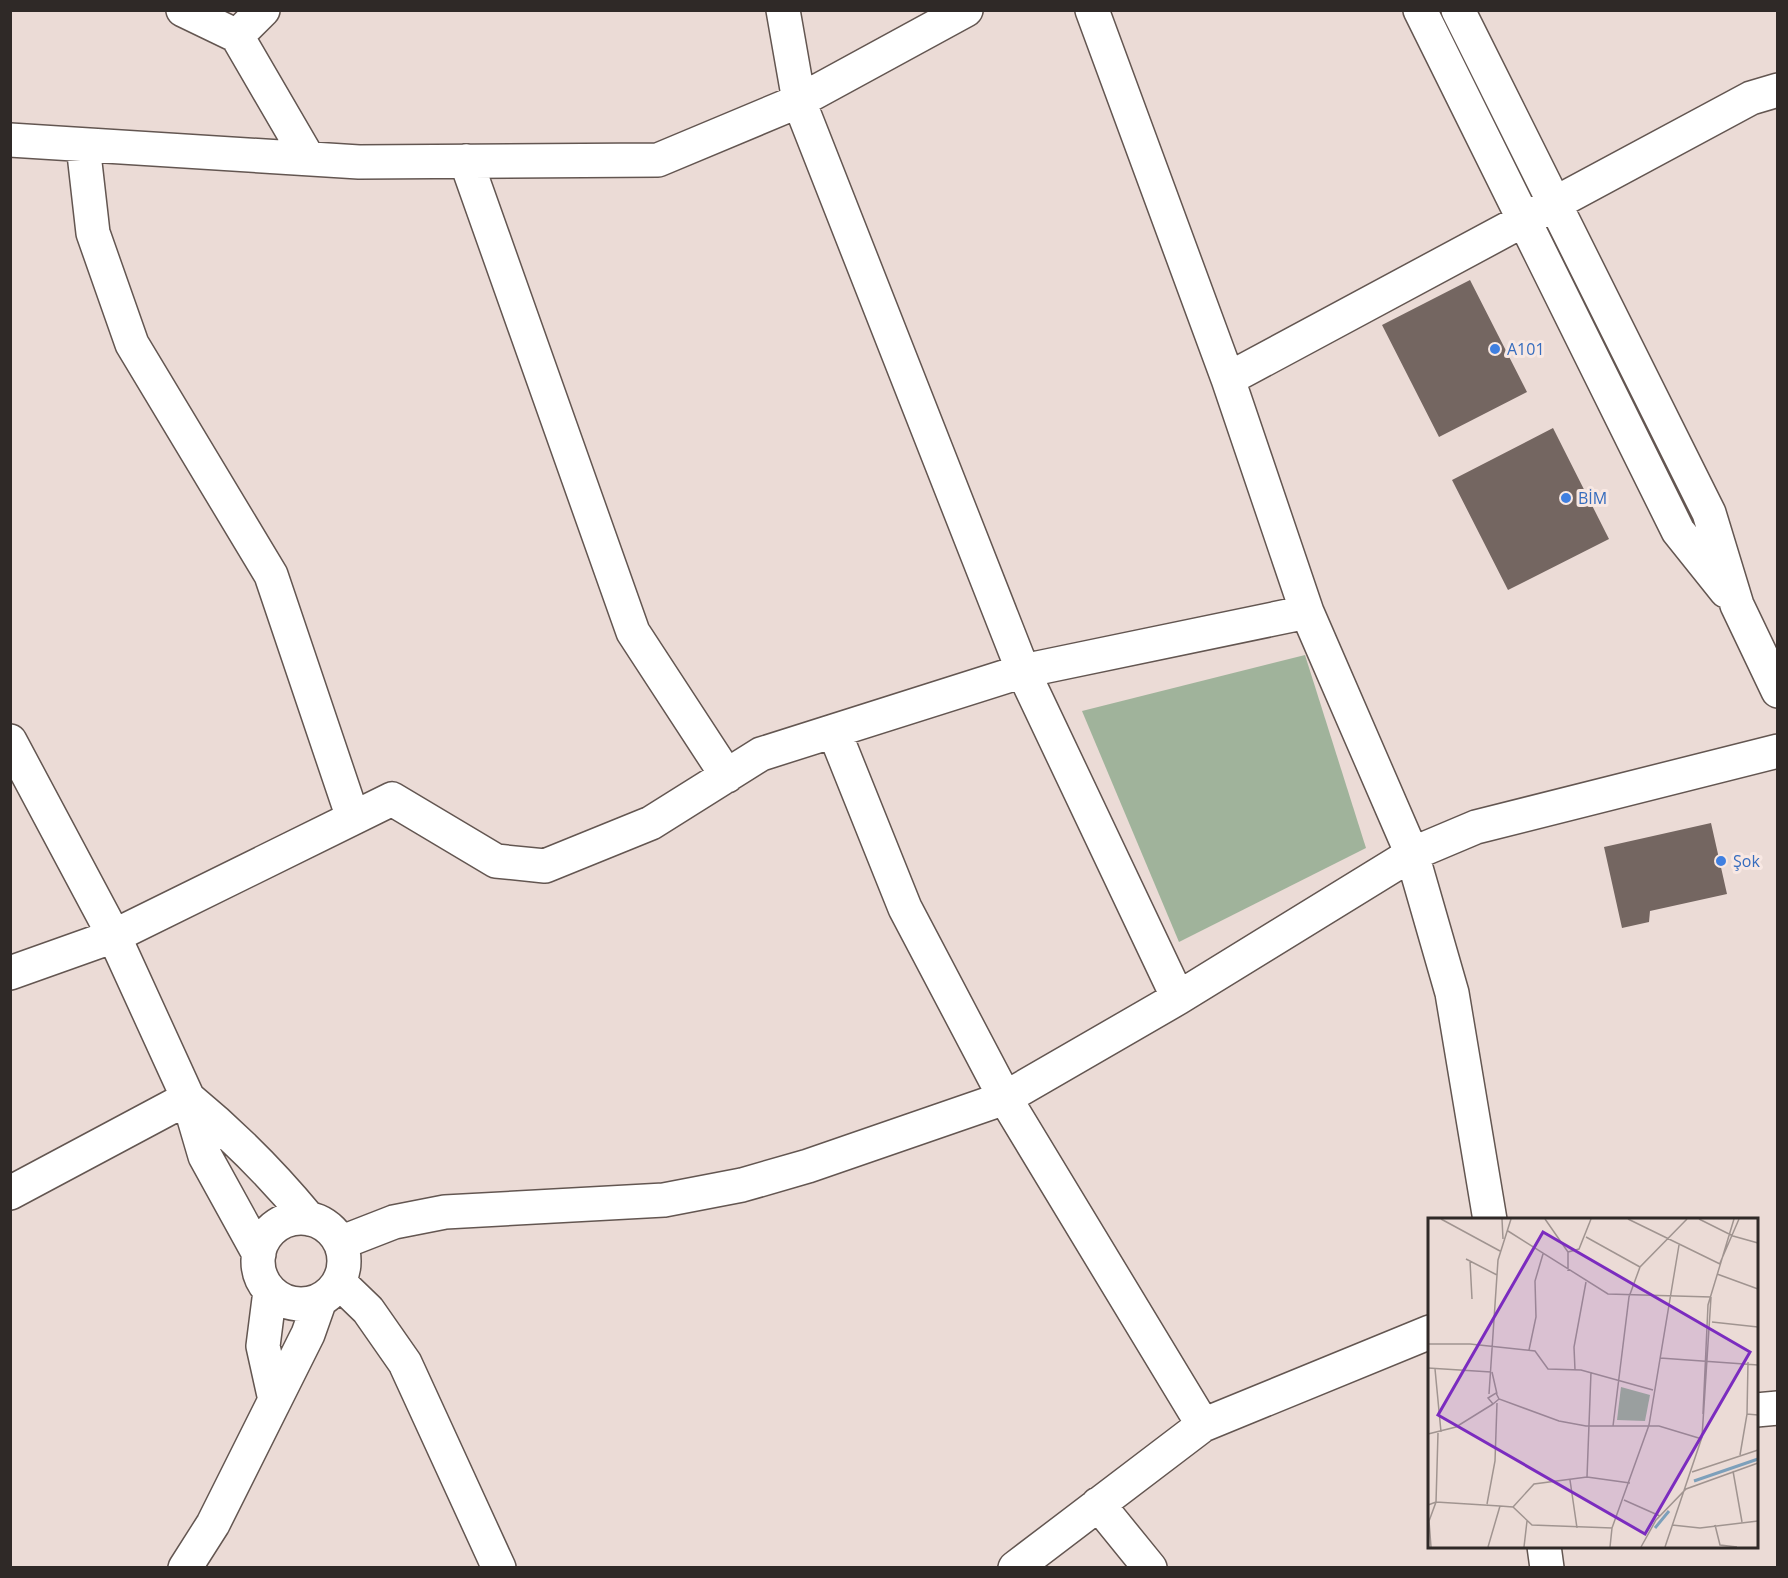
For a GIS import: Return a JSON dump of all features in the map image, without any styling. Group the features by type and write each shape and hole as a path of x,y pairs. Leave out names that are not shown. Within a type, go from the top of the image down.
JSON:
{"street":[{"path":"183,10 237,36 308,158"},
{"path":"237,36 263,10"},
{"path":"783,10 799,101 1023,671 1178,998"},
{"path":"10,141 359,162 658,160 799,101 966,10"},
{"path":"1092,10 1228,379 1307,612 1412,855 1452,993 1490,1218"},
{"path":"1420,10 1678,531 1737,605"},
{"path":"1458,10 1709,513 1737,605 1778,691"},
{"path":"1228,379 1750,98 1778,90"},
{"path":"82,145 93,233 132,344 271,575 353,818"},
{"path":"466,161 633,632 727,776"},
{"path":"10,973 114,936 392,799 496,861 544,866 651,823 761,754 1023,671 1307,612"},
{"path":"834,731 906,908 1005,1098 1203,1425"},
{"path":"10,741 114,936 188,1098 205,1156 259,1254"},
{"path":"340,1243 394,1222 445,1212 664,1200 742,1185 808,1166 1005,1098 1178,998 1412,855 1476,827 1778,751"},
{"path":"10,1193 188,1098"},
{"path":"188,1098 233,1135 279,1182 309,1219"},
{"path":"184,1568 213,1524 330,1291 344,1255 340,1243 332,1232 321,1223 309,1219 282,1223 263,1241 258,1267 262,1280 270,1291 294,1304 330,1291"},
{"path":"270,1291 262,1346 275,1400"},
{"path":"330,1291 374,1318 405,1363 499,1568"},
{"path":"1015,1568 1203,1425 1428,1333"},
{"path":"1758,1410 1778,1408"},
{"path":"1098,1504 1150,1568"},
{"path":"1544,1548 1547,1568"}],"green space":[{"path":"1305,655 1366,848 1179,942 1082,711"}],"building":[{"path":"1470,280 1527,392 1439,437 1382,325"},
{"path":"1553,428 1609,539 1508,590 1452,480"},
{"path":"1711,823 1727,894 1650,911 1649,922 1622,928 1604,847"}],"place":[{"name":"A101","path":"1495,349"},
{"name":"BİM","path":"1566,498"},
{"name":"Şok","path":"1721,861"}]}
